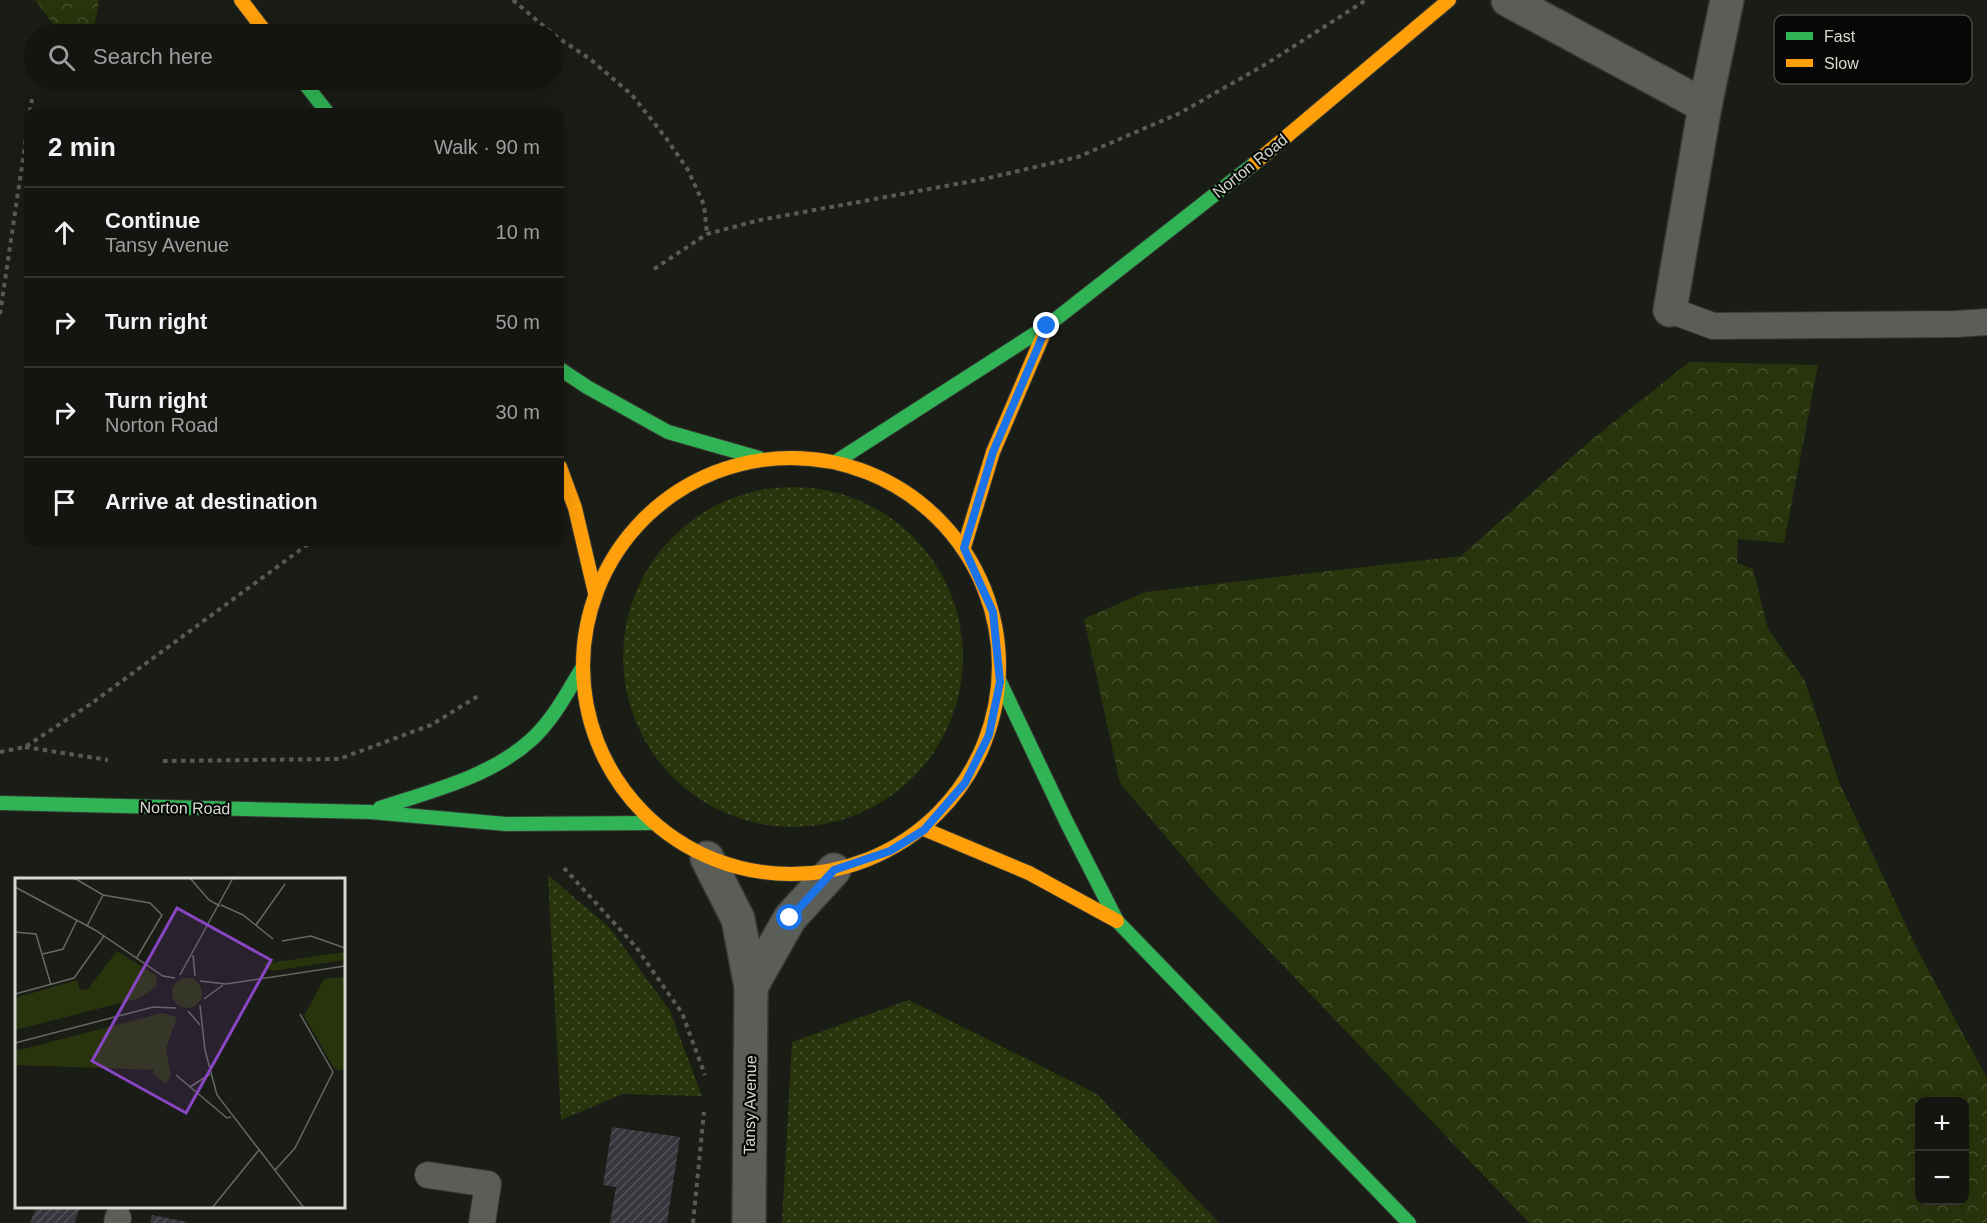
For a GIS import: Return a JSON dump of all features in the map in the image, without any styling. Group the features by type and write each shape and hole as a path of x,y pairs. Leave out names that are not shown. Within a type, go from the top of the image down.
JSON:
{"main road":[{"path":"241,0 259,24"},
{"name":"Norton Road","path":"837,461 1047,326 1260,159 1449,0"},
{"path":"310,90 324,108"},
{"name":"Norton Road","path":"964,548 993,452 1047,326"},
{"path":"564,372 668,432 759,459 837,461 885,479 929,508 964,548 993,612 1000,682 989,735 965,783 924,830 890,851 834,870 796,875 750,871 707,858 679,842 654,823 616,779 591,726 582,668 585,629 595,592 615,553 642,518 676,491 716,470 759,459"},
{"path":"564,478 575,508 595,592"},
{"name":"Norton Road","path":"370,812 490,768 525,746 546,724 582,668"},
{"path":"1000,682 1066,821 1117,921 1409,1223"},
{"name":"Norton Road","path":"0,803 370,812 506,824 654,823"},
{"path":"924,830 1029,873 1117,921"}],"street":[{"path":"1508,0 1704,106"},
{"path":"1670,310 1704,106 1727,0"},
{"name":"Tansy Avenue","path":"707,858 738,920 751,987 749,1223"},
{"name":"Tansy Avenue","path":"751,987 790,918 834,870"}],"lane":[{"path":"1670,310 1713,326 1987,322"},
{"path":"428,1175 488,1184 482,1223"}],"path":[{"path":"513,0 540,24"},
{"path":"654,269 706,234 760,220 984,179 1078,157 1180,113 1266,64 1366,0"},
{"path":"564,42 590,59 632,95 653,121 688,170 704,206 706,234"},
{"path":"31,108 33,99"},
{"path":"0,314 24,152"},
{"path":"25,747 92,703 306,546"},
{"path":"151,761 339,759 431,725 478,696"},
{"path":"0,752 25,747 116,761"},
{"path":"557,861 636,947 682,1012 707,1080"},
{"path":"693,1223 705,1102"}],"green space":[{"path":"35,0 99,0 95,24 53,24"},
{"path":"1689,362 1818,365 1784,543 1738,539 1737,563 1753,569 1768,629 1805,681 1839,782 1919,953 1987,1078 1987,1223 1529,1223 1211,890 1120,783 1084,619 1145,592 1461,556 1590,441"},
{"path":"793,487 826,490 858,500 887,516 913,537 934,563 950,592 960,624 963,657 960,690 950,722 934,751 913,777 887,798 858,814 826,824 793,827 760,824 728,814 699,798 673,777 652,751 636,722 626,690 623,657 626,624 636,592 652,563 673,537 699,516 728,500 760,490"},
{"path":"548,875 610,928 670,1011 702,1096 623,1094 561,1120"},
{"path":"909,1000 1097,1094 1219,1223 782,1223 792,1042"}],"building":[{"path":"612,1127 680,1137 667,1223 610,1223 616,1187 603,1185"},
{"path":"36,1208 80,1208 74,1223 30,1223"},
{"path":"152,1215 187,1222 187,1223 150,1223"}],"traffic: fast":[{"path":"310,90 324,108"},
{"path":"837,461 1047,326 1255,163"},
{"path":"564,372 668,432 759,458"},
{"path":"380,808 459,782 515,753 546,724 582,668"},
{"path":"1000,682 1066,821 1117,921 1409,1223"},
{"path":"0,803 370,812 506,824 654,823"}],"traffic: slow":[{"path":"241,0 259,24"},
{"path":"1255,163 1449,0"},
{"path":"964,547 993,452 1047,326"},
{"path":"791,458 832,462 871,474 907,493 938,519 964,550 983,586 995,625 999,666 995,707 983,746 964,782 938,813 907,839 871,858 832,870 791,874 750,870 711,858 675,839 644,813 618,782 599,746 587,707 583,666 587,625 599,586 618,550 644,519 675,493 711,474 750,462 791,458"},
{"path":"564,478 575,508 595,593"},
{"path":"924,829 1029,873 1117,921"}],"route":[{"path":"790,918 834,870 890,851 924,830 965,783 989,735 1000,682 993,612 964,548 993,452 1047,326"}]}
